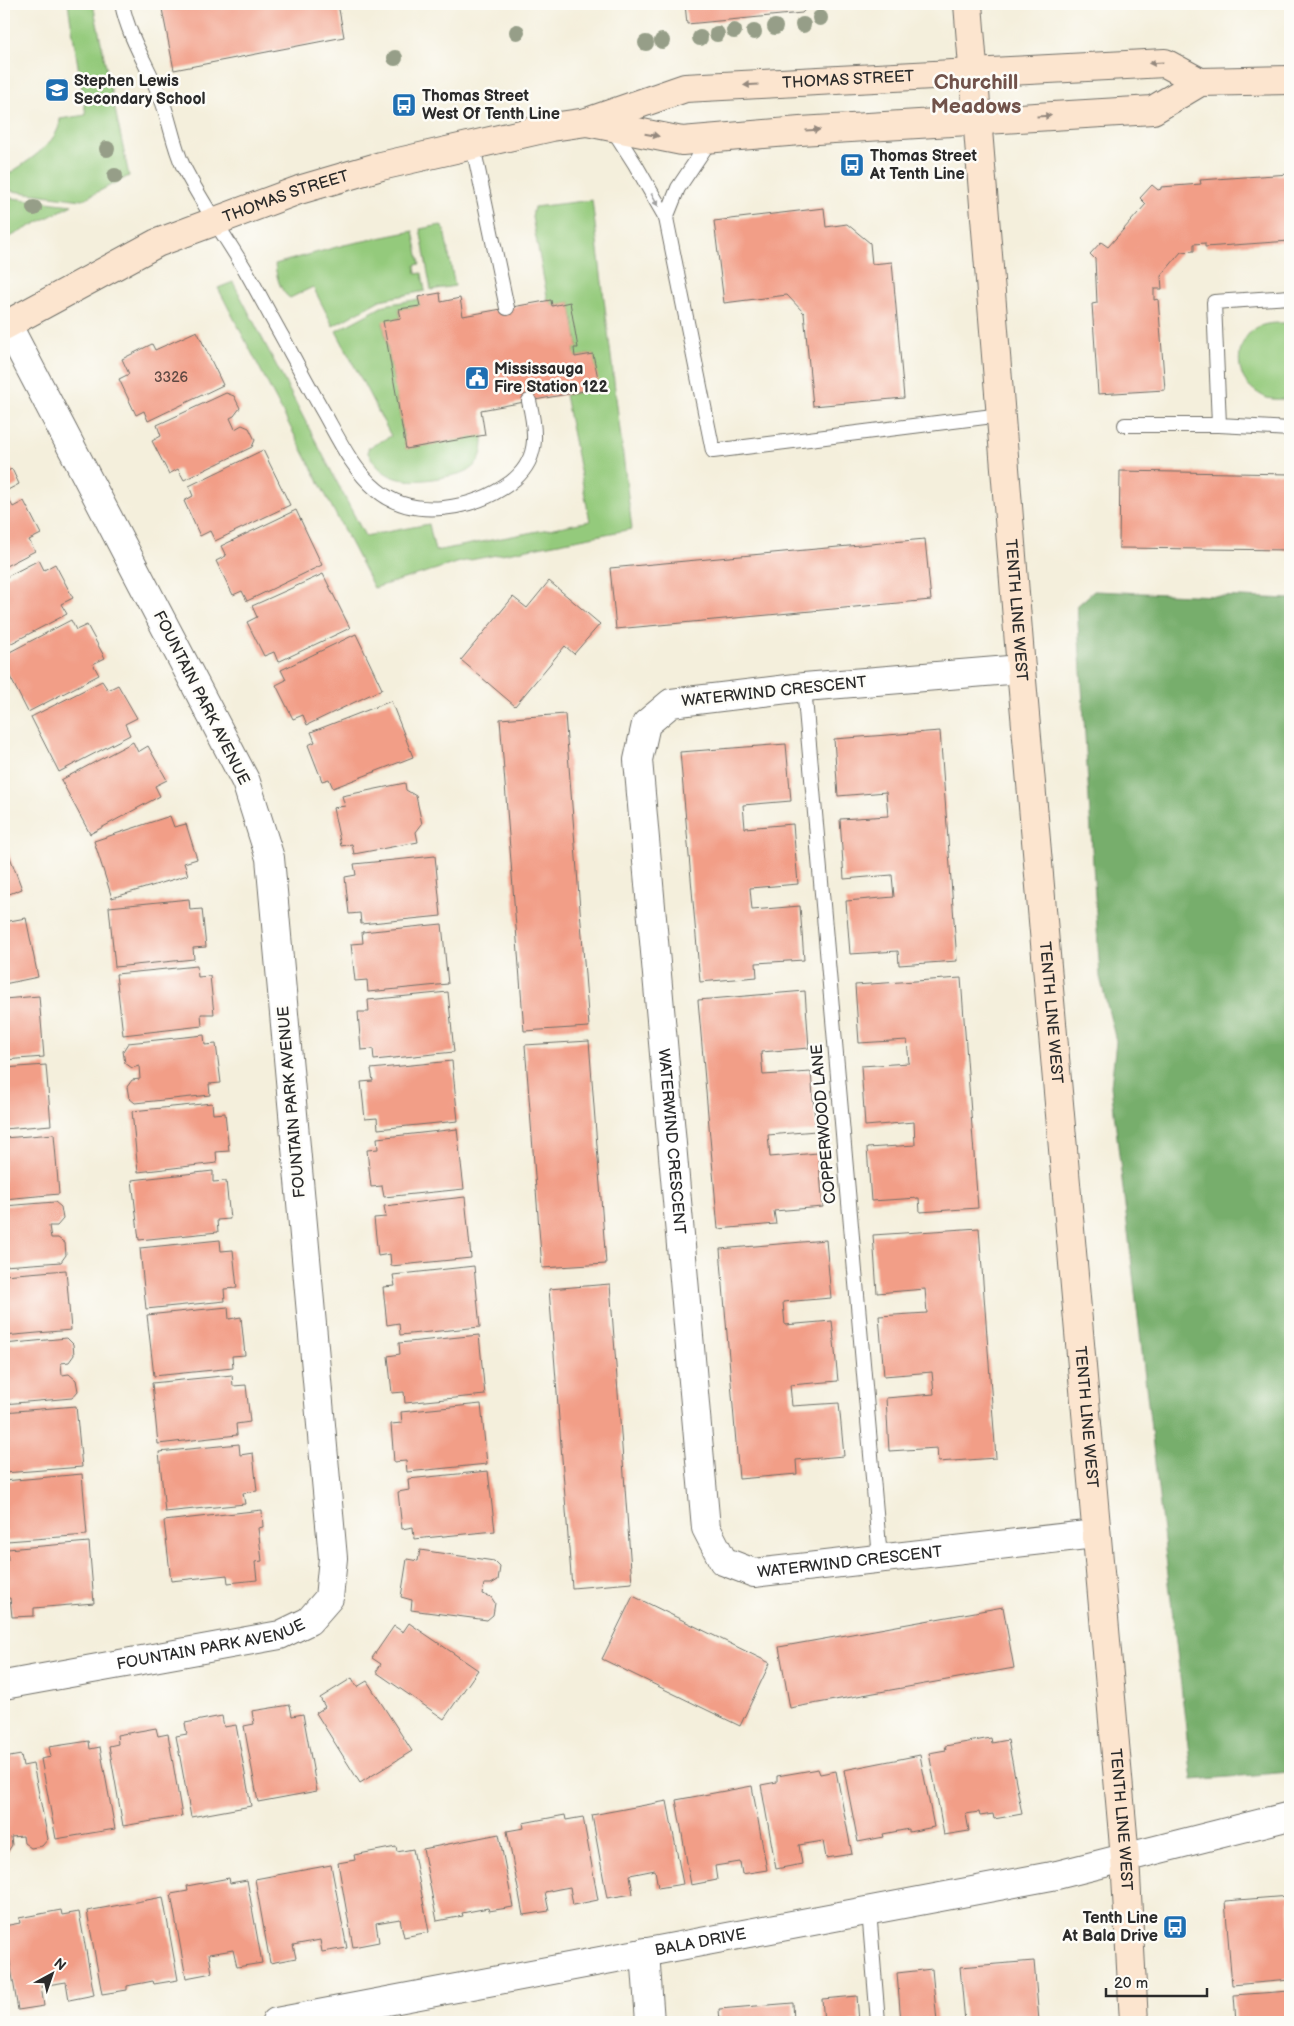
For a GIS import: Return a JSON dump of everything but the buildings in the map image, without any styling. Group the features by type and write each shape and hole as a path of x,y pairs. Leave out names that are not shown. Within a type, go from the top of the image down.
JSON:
{"street":[{"name":"TENTH LINE WEST","path":"968,4 1021,669 1125,1858 1134,2022"},
{"name":"THOMAS STREET","path":"599,125 685,88 1165,63 1200,82 1290,80"},
{"name":"THOMAS STREET","path":"5,322 157,244 215,220 299,190 354,174 552,127 599,125 682,141 800,131 1154,110 1200,82"},
{"name":"FOUNTAIN PARK AVENUE","path":"4,1685 280,1635 309,1621 329,1598 332,1558 270,858 246,782 5,322"},
{"name":"WATERWIND CRESCENT","path":"1021,669 804,686 671,703 646,724 638,760 706,1528 723,1561 754,1573 1096,1534"},
{"name":"BALA DRIVE","path":"276,2022 1057,1875 1290,1816"},
{"path":"645,1952 650,2022"}],"lane":[{"path":"122,4 136,48 161,98 182,165 246,272 343,448 363,476 378,491 397,502 421,508 446,508 484,499 520,476 531,458 535,436 529,401"},
{"path":"599,125 635,164 666,218 713,452 1001,415"},
{"path":"666,218 678,188 712,138"},
{"path":"473,146 507,308"},
{"path":"1219,425 1214,302 1290,297"},
{"path":"1125,425 1219,425 1290,429"},
{"name":"COPPERWOOD LANE","path":"804,686 880,1558"},
{"path":"869,1910 878,2022"}],"green space":[{"path":"68,4 93,4 129,176 82,200 4,190 4,177 30,160 47,145 58,128 60,119 86,115"},
{"path":"4,197 72,205 4,240"},
{"path":"592,200 632,529 460,562 374,588 218,288 233,282 365,536 429,524 435,551 590,521 565,395 599,388 593,354 575,357 574,348 578,347 570,302 552,306 551,300 548,301 532,217 534,207"},
{"path":"441,225 444,230 455,286 431,290 420,229"},
{"path":"413,231 420,264 415,265 416,274 422,273 425,291 380,300 333,326 313,287 290,298 279,283 275,264 344,245"},
{"path":"419,299 420,306 399,309 401,318 383,322 406,449 483,435 483,443 480,458 470,470 433,479 411,480 391,476 383,471 368,453 368,448 391,436 336,331 385,305"},
{"path":"1290,323 1290,399 1267,398 1250,387 1246,382 1239,362 1241,347 1248,335 1257,327"},
{"path":"1094,591 1290,599 1290,1772 1192,1780 1111,1086 1116,1041 1100,977 1077,606"}],"place":[{"name":"Stephen Lewis Secondary School","path":"57,90"},
{"name":"Thomas Street West Of Tenth Line","path":"404,105"},
{"name":"Thomas Street At Tenth Line","path":"852,165"},
{"name":"Mississauga Fire Station 122","path":"477,378"},
{"name":"Tenth Line At Bala Drive","path":"1175,1927"}],"district":[{"name":"Churchill Meadows","path":"976,94"}]}
